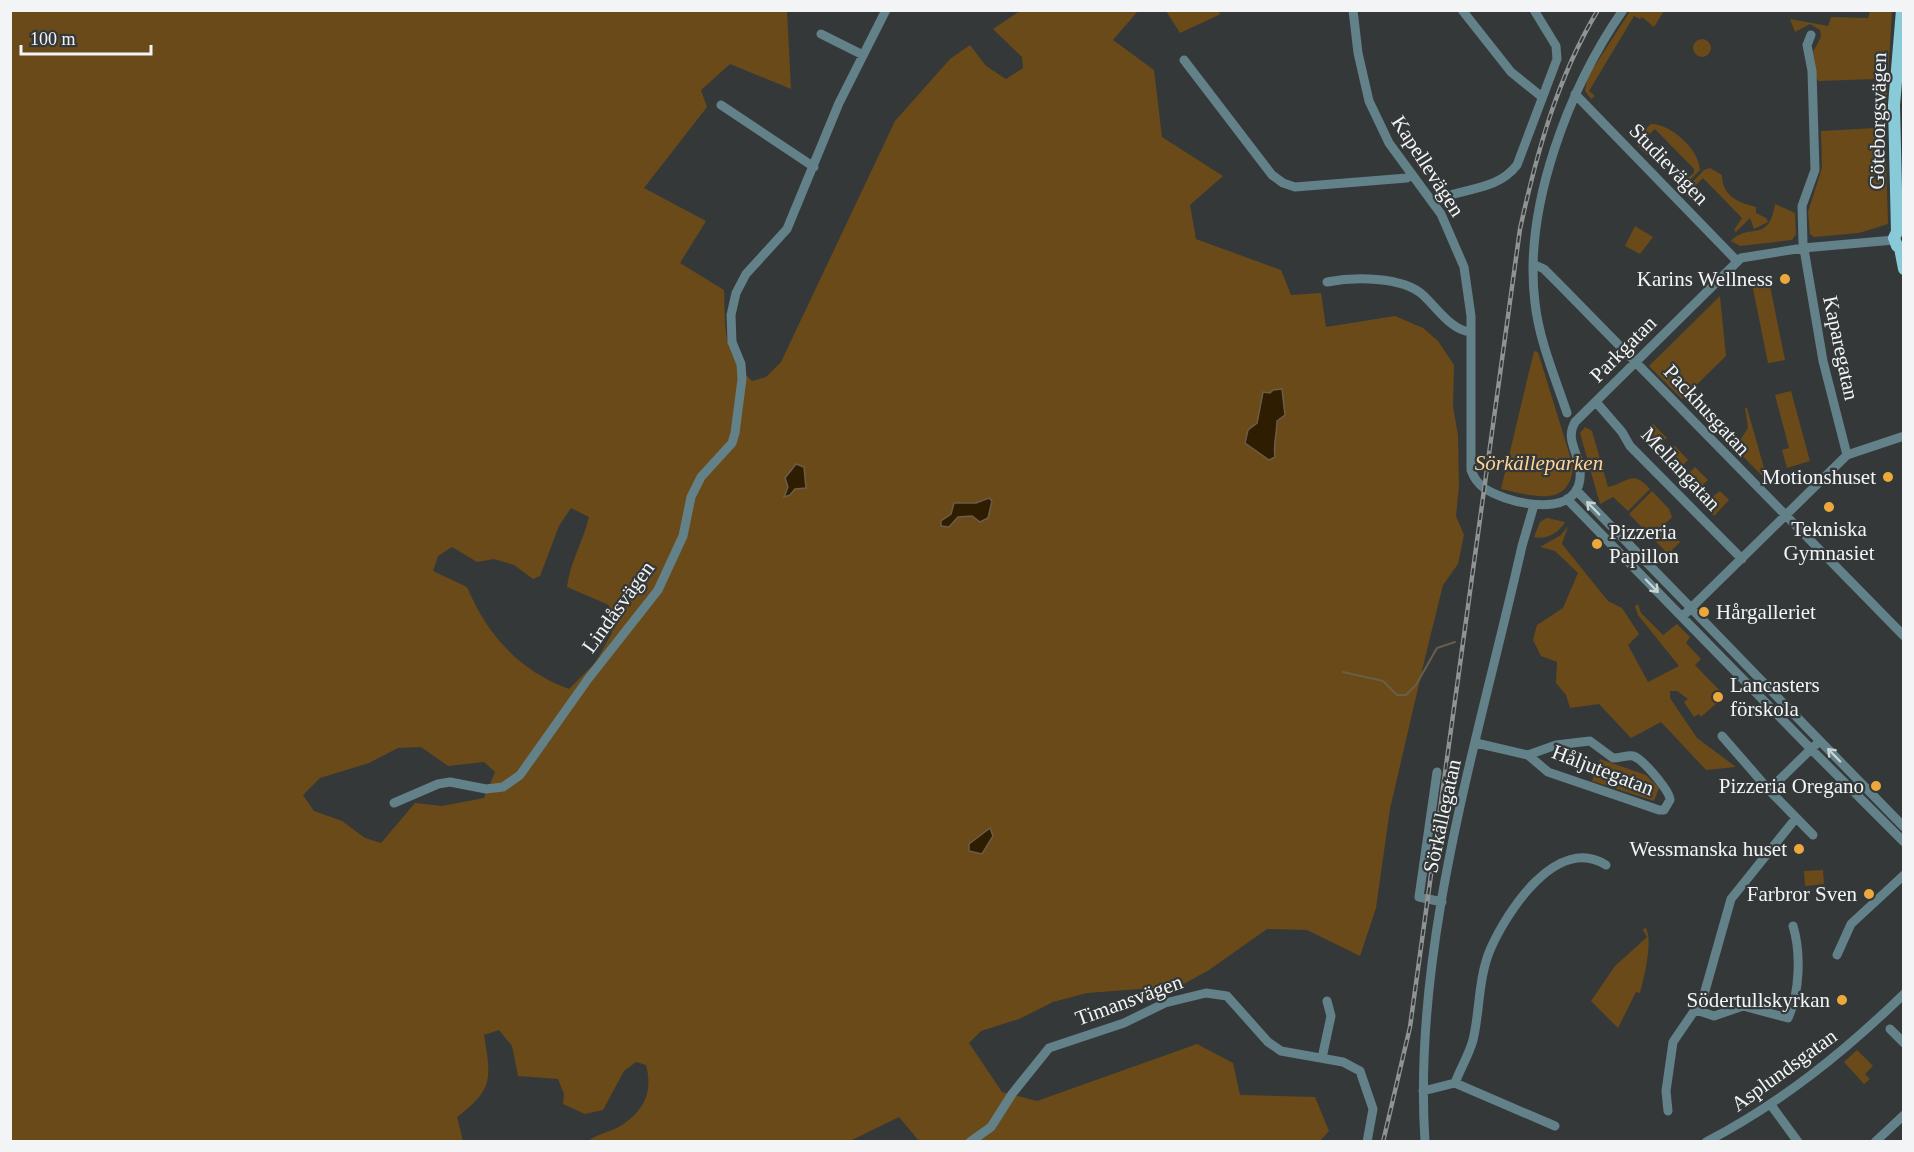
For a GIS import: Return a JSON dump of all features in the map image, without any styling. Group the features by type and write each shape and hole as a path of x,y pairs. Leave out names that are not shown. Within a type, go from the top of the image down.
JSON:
{"main road":[{"name":"Göteborgsvägen","path":"1902,10 1894,105 1900,239 1904,269"}],"street":[{"name":"Lindåsvägen","path":"394,803 438,784 450,782 486,789 503,787 520,775 588,678 658,590 683,536 691,497 701,477 732,443 735,433 742,379 741,364 732,342 731,315 736,293 746,274 787,229 839,103 886,10"},
{"name":"Kapellevägen","path":"1353,10 1358,52 1369,101 1389,143 1434,201 1464,267 1470,300 1472,470 1482,488 1508,499 1534,505"},
{"path":"1462,10 1511,72 1542,97"},
{"path":"1434,201 1493,184 1511,172 1529,138 1557,59 1557,51 1534,10"},
{"path":"1567,413 1542,335 1535,303 1533,264 1537,221 1558,135 1595,54 1623,10"},
{"path":"821,34 863,55"},
{"name":"Kaparegatan","path":"1812,35 1807,45 1812,71 1815,170 1802,206 1803,248 1823,362 1847,455"},
{"path":"1184,60 1272,175 1283,183 1307,186 1407,178 1412,174"},
{"name":"Studievägen","path":"1575,94 1737,261"},
{"path":"721,105 814,167"},
{"name":"Parkgatan","path":"1576,490 1580,469 1570,436 1571,429 1737,261 1749,255 1900,239"},
{"name":"Packhusgatan","path":"1533,264 1544,269 1904,636"},
{"path":"1327,282 1364,279 1412,288 1456,328 1470,332"},
{"name":"Mellangatan","path":"1596,402 1622,432 1630,447 1742,559"},
{"path":"1682,617 1786,518 1847,455 1904,436"},
{"path":"1534,505 1549,506 1567,499 1576,490 1904,827"},
{"path":"1567,499 1904,842"},
{"name":"Sörkällegatan","path":"1425,1142 1423,1091 1428,998 1442,902 1476,743 1522,546 1534,505"},
{"path":"1722,736 1769,790 1813,835"},
{"name":"Håljutegatan","path":"1476,743 1528,755 1548,772 1602,793 1659,810 1668,806 1670,800 1666,789 1639,759 1631,756 1613,758 1590,741 1556,745 1528,755"},
{"path":"1769,790 1820,741"},
{"path":"1437,772 1419,897 1442,902"},
{"path":"1668,1111 1666,1091 1673,1042 1696,1010 1711,975 1731,899 1796,818"},
{"path":"1455,1083 1472,1041 1490,950 1518,903 1535,881 1560,863 1584,857 1596,859 1606,865"},
{"path":"1837,955 1851,924 1904,875"},
{"path":"1696,1010 1714,1016 1743,1006 1788,1018 1794,1004 1797,947 1793,926"},
{"name":"Timansvägen","path":"970,1142 991,1127 1012,1094 1050,1048 1124,1023 1165,1003 1190,996 1217,993 1227,996 1273,1046 1281,1051 1342,1062 1360,1071 1373,1109 1367,1142"},
{"name":"Asplundsgatan","path":"1706,1142 1771,1105 1833,1059 1904,994"},
{"path":"1322,1058 1331,1016 1327,1001"},
{"path":"1890,1029 1904,1043"},
{"path":"1423,1091 1455,1083 1555,1126"},
{"path":"1771,1105 1798,1142"},
{"path":"1875,1142 1904,1114"}],"green space":[{"path":"10,11 787,11 791,89 730,64 701,90 707,107 644,188 706,221 680,263 724,290 727,339 730,349 742,370 752,381 766,377 781,362 895,121 950,59 970,45 986,66 1006,79 1023,68 1022,57 993,29 1020,11 1138,11 1113,40 1154,70 1162,137 1223,176 1190,205 1196,239 1281,270 1291,295 1321,293 1326,327 1395,316 1423,328 1438,341 1454,365 1453,407 1458,435 1459,486 1456,516 1464,535 1458,564 1443,585 1390,809 1376,908 1360,956 1307,930 1267,929 1209,970 1180,986 1087,993 1053,1002 1019,1019 981,1031 969,1043 1002,1092 1037,1101 1197,1044 1233,1063 1240,1095 1315,1097 1329,1131 1320,1141 919,1141 899,1117 850,1141 588,1141 622,1125 642,1106 648,1092 646,1065 636,1062 624,1071 603,1110 585,1114 563,1104 564,1094 558,1079 518,1076 512,1046 499,1030 484,1035 488,1072 484,1090 457,1117 463,1141 11,1141","holes":["1282,389 1274,448 1275,456 1248,430 1257,423 1264,402","796,465 804,474 805,488 795,489 790,495 785,496 788,487 785,478","984,499 980,522 972,516 958,517 949,527 942,521 951,514 954,503 976,503","571,508 589,517 567,587 609,605 612,633 595,663 569,689 535,672 520,661 495,636 484,621 467,587 433,571 438,556 452,547 477,562 494,559 514,565 533,579 540,576 559,526","421,747 448,766 484,762 495,772 484,798 442,806 415,803 381,843 365,838 342,821 314,811 303,795 320,778 369,763 398,748"]},
{"path":"1166,11 1217,11 1221,14 1180,33"},
{"path":"1630,11 1664,11 1654,27 1642,17 1640,19 1634,16 1589,91 1595,96 1591,99 1585,91 1587,78"},
{"path":"1870,11 1892,11 1885,127 1888,224 1859,233 1814,237 1810,234 1808,212 1822,168 1821,131 1875,128 1876,79 1819,81 1816,78 1813,52 1821,37 1820,30 1810,24 1795,32 1790,19 1828,26 1831,17 1868,18"},
{"path":"1702,39 1708,42 1711,48 1708,54 1702,57 1696,54 1693,48 1696,42"},
{"path":"1651,124 1667,128 1675,133 1695,154 1700,170 1680,190 1677,186 1694,173 1694,169 1655,129 1644,139 1653,149 1647,155 1637,145 1643,140 1639,135"},
{"path":"1710,168 1722,175 1728,193 1756,207 1756,213 1766,218 1768,222 1754,229 1750,218 1736,232 1734,230 1742,218 1703,178 1692,189 1701,198 1695,204 1683,192 1704,170"},
{"path":"1775,204 1795,213 1796,234 1792,240 1740,246 1731,241 1768,224"},
{"path":"1635,226 1653,237 1640,254 1625,246"},
{"path":"1769,281 1785,360 1768,363 1752,284"},
{"path":"1720,296 1726,356 1682,399 1649,366"},
{"name":"Sörkälleparken","path":"1534,351 1538,352 1573,466 1565,489 1547,496 1501,489"},
{"path":"1791,391 1810,461 1787,468 1782,450 1789,448 1775,395"},
{"path":"1745,408 1747,408 1768,482 1735,448 1748,428"},
{"path":"1653,424 1667,438 1654,450 1641,436"},
{"path":"1585,427 1592,431 1608,487 1634,478 1650,489 1628,511 1613,497 1600,504 1580,433"},
{"path":"1675,446 1688,460 1676,472 1662,459"},
{"path":"1695,467 1708,480 1695,492 1682,480"},
{"path":"1652,491 1669,509 1672,517 1664,525 1680,542 1668,554 1629,514"},
{"path":"1720,491 1729,500 1714,516 1703,504"},
{"path":"1547,518 1565,522 1552,535 1534,537 1540,522"},
{"path":"1568,526 1562,544 1608,601 1622,608 1639,634 1628,645 1648,682 1679,666 1638,615 1635,606 1638,604 1641,613 1663,635 1677,624 1690,637 1686,643 1701,659 1695,665 1725,696 1701,717 1699,714 1694,717 1684,702 1688,699 1677,691 1670,691 1670,698 1697,738 1736,767 1706,770 1661,722 1631,738 1599,704 1570,708 1566,695 1556,683 1557,662 1541,656 1533,640 1537,625 1563,608 1578,573 1555,551 1540,547 1561,535"},
{"path":"1600,759 1646,775 1659,788 1654,801 1592,781"},
{"path":"1823,870 1824,884 1805,886 1804,871"},
{"path":"1645,927 1649,940 1642,987 1640,993 1636,992 1618,1028 1591,1001 1615,966 1647,937 1643,930"},
{"path":"1857,1050 1873,1066 1865,1074 1870,1079 1864,1084 1844,1062"}],"shaded area":[{"path":"1282,389 1285,415 1277,421 1275,457 1269,460 1245,443 1248,430 1257,423 1263,392 1270,393 1273,390"},
{"path":"796,464 804,467 806,488 795,489 790,495 784,497 788,487 785,478"},
{"path":"989,498 992,501 988,518 980,522 972,516 958,517 949,527 941,526 941,521 951,514 954,503 976,503"},
{"path":"990,828 993,836 982,854 969,851 969,844"}],"waterway":[{"path":"1343,672 1383,681 1397,695 1406,695 1416,685 1437,648 1455,642"}],"railway":[{"path":"1383,1142 1410,1027 1520,229 1550,116 1571,62 1598,10"}],"place":[{"name":"Karins Wellness","path":"1785,279"},
{"name":"Motionshuset","path":"1888,477"},
{"name":"Tekniska Gymnasiet","path":"1829,507"},
{"name":"Pizzeria Papillon","path":"1597,544"},
{"name":"Hårgalleriet","path":"1704,612"},
{"name":"Lancasters förskola","path":"1718,697"},
{"name":"Pizzeria Oregano","path":"1876,786"},
{"name":"Wessmanska huset","path":"1799,849"},
{"name":"Farbror Sven","path":"1869,894"},
{"name":"Södertullskyrkan","path":"1842,1000"}]}
